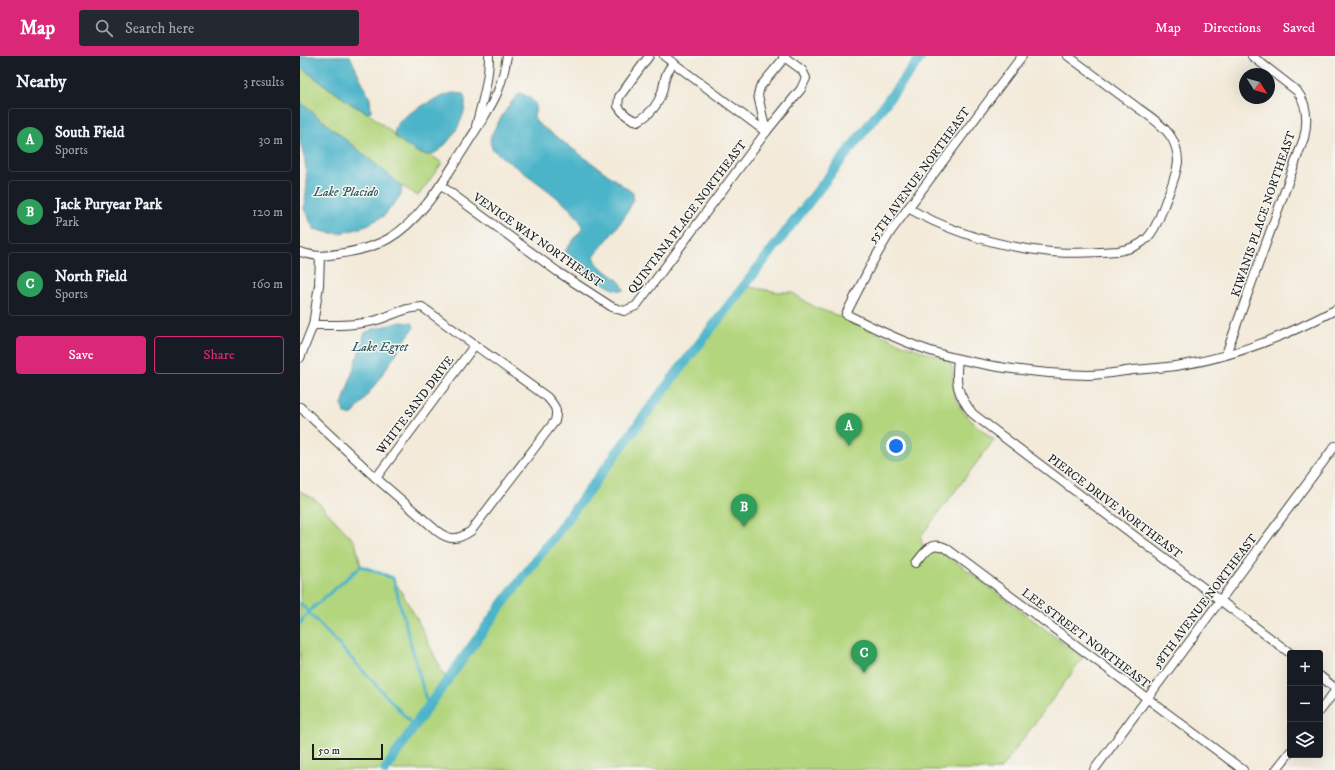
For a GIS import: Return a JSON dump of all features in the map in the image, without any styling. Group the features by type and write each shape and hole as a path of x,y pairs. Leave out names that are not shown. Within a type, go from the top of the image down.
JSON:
{"street":[{"path":"474,133 486,89 489,56"},
{"path":"300,252 320,256 346,253 368,247 388,239 406,226 421,210 440,185 488,113 498,91 507,56"},
{"path":"649,56 619,97 618,106 631,120 638,121 645,117 653,109 662,92 666,72 674,63"},
{"path":"664,56 766,132"},
{"name":"55TH AVENUE NORTHEAST","path":"958,359 896,338 846,314 883,244 908,208 1022,56"},
{"path":"908,208 955,230 994,242 1052,252 1129,250 1146,240 1157,225 1175,175 1178,162 1174,142 1161,126 1068,56"},
{"name":"KIWANIS PLACE NORTHEAST","path":"1226,354 1304,138 1307,120 1305,105 1302,98 1296,91 1252,56"},
{"path":"766,132 758,95 760,87 784,57"},
{"name":"QUINTANA PLACE NORTHEAST","path":"624,311 636,306 766,132 801,89 806,78 802,70 784,57"},
{"name":"VENICE WAY NORTHEAST","path":"440,185 558,272 612,307 624,311"},
{"path":"300,358 313,325 319,284 320,256"},
{"path":"300,407 376,478 444,536 456,539 471,531 555,421 557,414 555,406 547,397 474,346 432,313 422,307 411,307 377,320 356,324 341,326 313,325"},
{"path":"958,359 1028,371 1090,375 1176,366 1226,354 1277,337 1306,325 1335,310"},
{"name":"WHITE SAND DRIVE","path":"376,478 474,346"},
{"name":"PIERCE DRIVE NORTHEAST","path":"958,359 957,383 960,396 973,414 1287,651"},
{"name":"58TH AVENUE NORTHEAST","path":"1094,770 1335,446"},
{"name":"LEE STREET NORTHEAST","path":"916,563 932,545 940,545 946,548 1242,770"},
{"path":"1323,678 1335,688"},
{"path":"1323,708 1335,692"},
{"path":"1276,770 1287,756"}],"green space":[{"path":"300,67 351,104 368,113 394,134 396,138 421,154 431,155 442,163 418,196 402,186 300,102"},
{"path":"744,286 778,292 791,292 816,308 839,316 902,344 947,360 952,366 953,388 960,407 981,430 994,440 921,536 922,544 933,552 938,550 943,552 1083,658 1000,770 300,770 300,491 316,500 355,542 361,566 393,578 417,619 447,682 501,606"}],"water":[{"path":"300,56 350,56 370,99 371,111 368,113 351,104 300,67"},
{"path":"452,93 463,94 465,101 464,110 461,120 450,139 435,153 424,155 396,138 395,131 398,124 405,116 436,99"},
{"path":"520,93 529,97 536,105 534,116 536,122 633,193 633,199 625,216 594,256 599,266 614,276 622,285 624,290 618,290 602,282 584,269 565,251 582,229 580,221 559,199 492,149 490,139 493,132 509,106"},
{"name":"Lake Placido","path":"300,102 402,186 401,195 384,216 361,228 341,233 330,233 314,229 304,209 307,184 305,161 300,142"},
{"name":"Lake Egret","path":"401,322 412,323 414,327 354,413 350,415 344,413 342,405 365,333 373,329"}],"waterway":[{"path":"385,770 420,718 501,606 669,383 922,56"},
{"path":"300,624 308,612 361,566 393,578 428,707"},
{"path":"300,603 415,727"}],"place":[{"name":"South Field","path":"849,446"},
{"name":"Jack Puryear Park","path":"744,527"},
{"name":"North Field","path":"864,673"}]}
